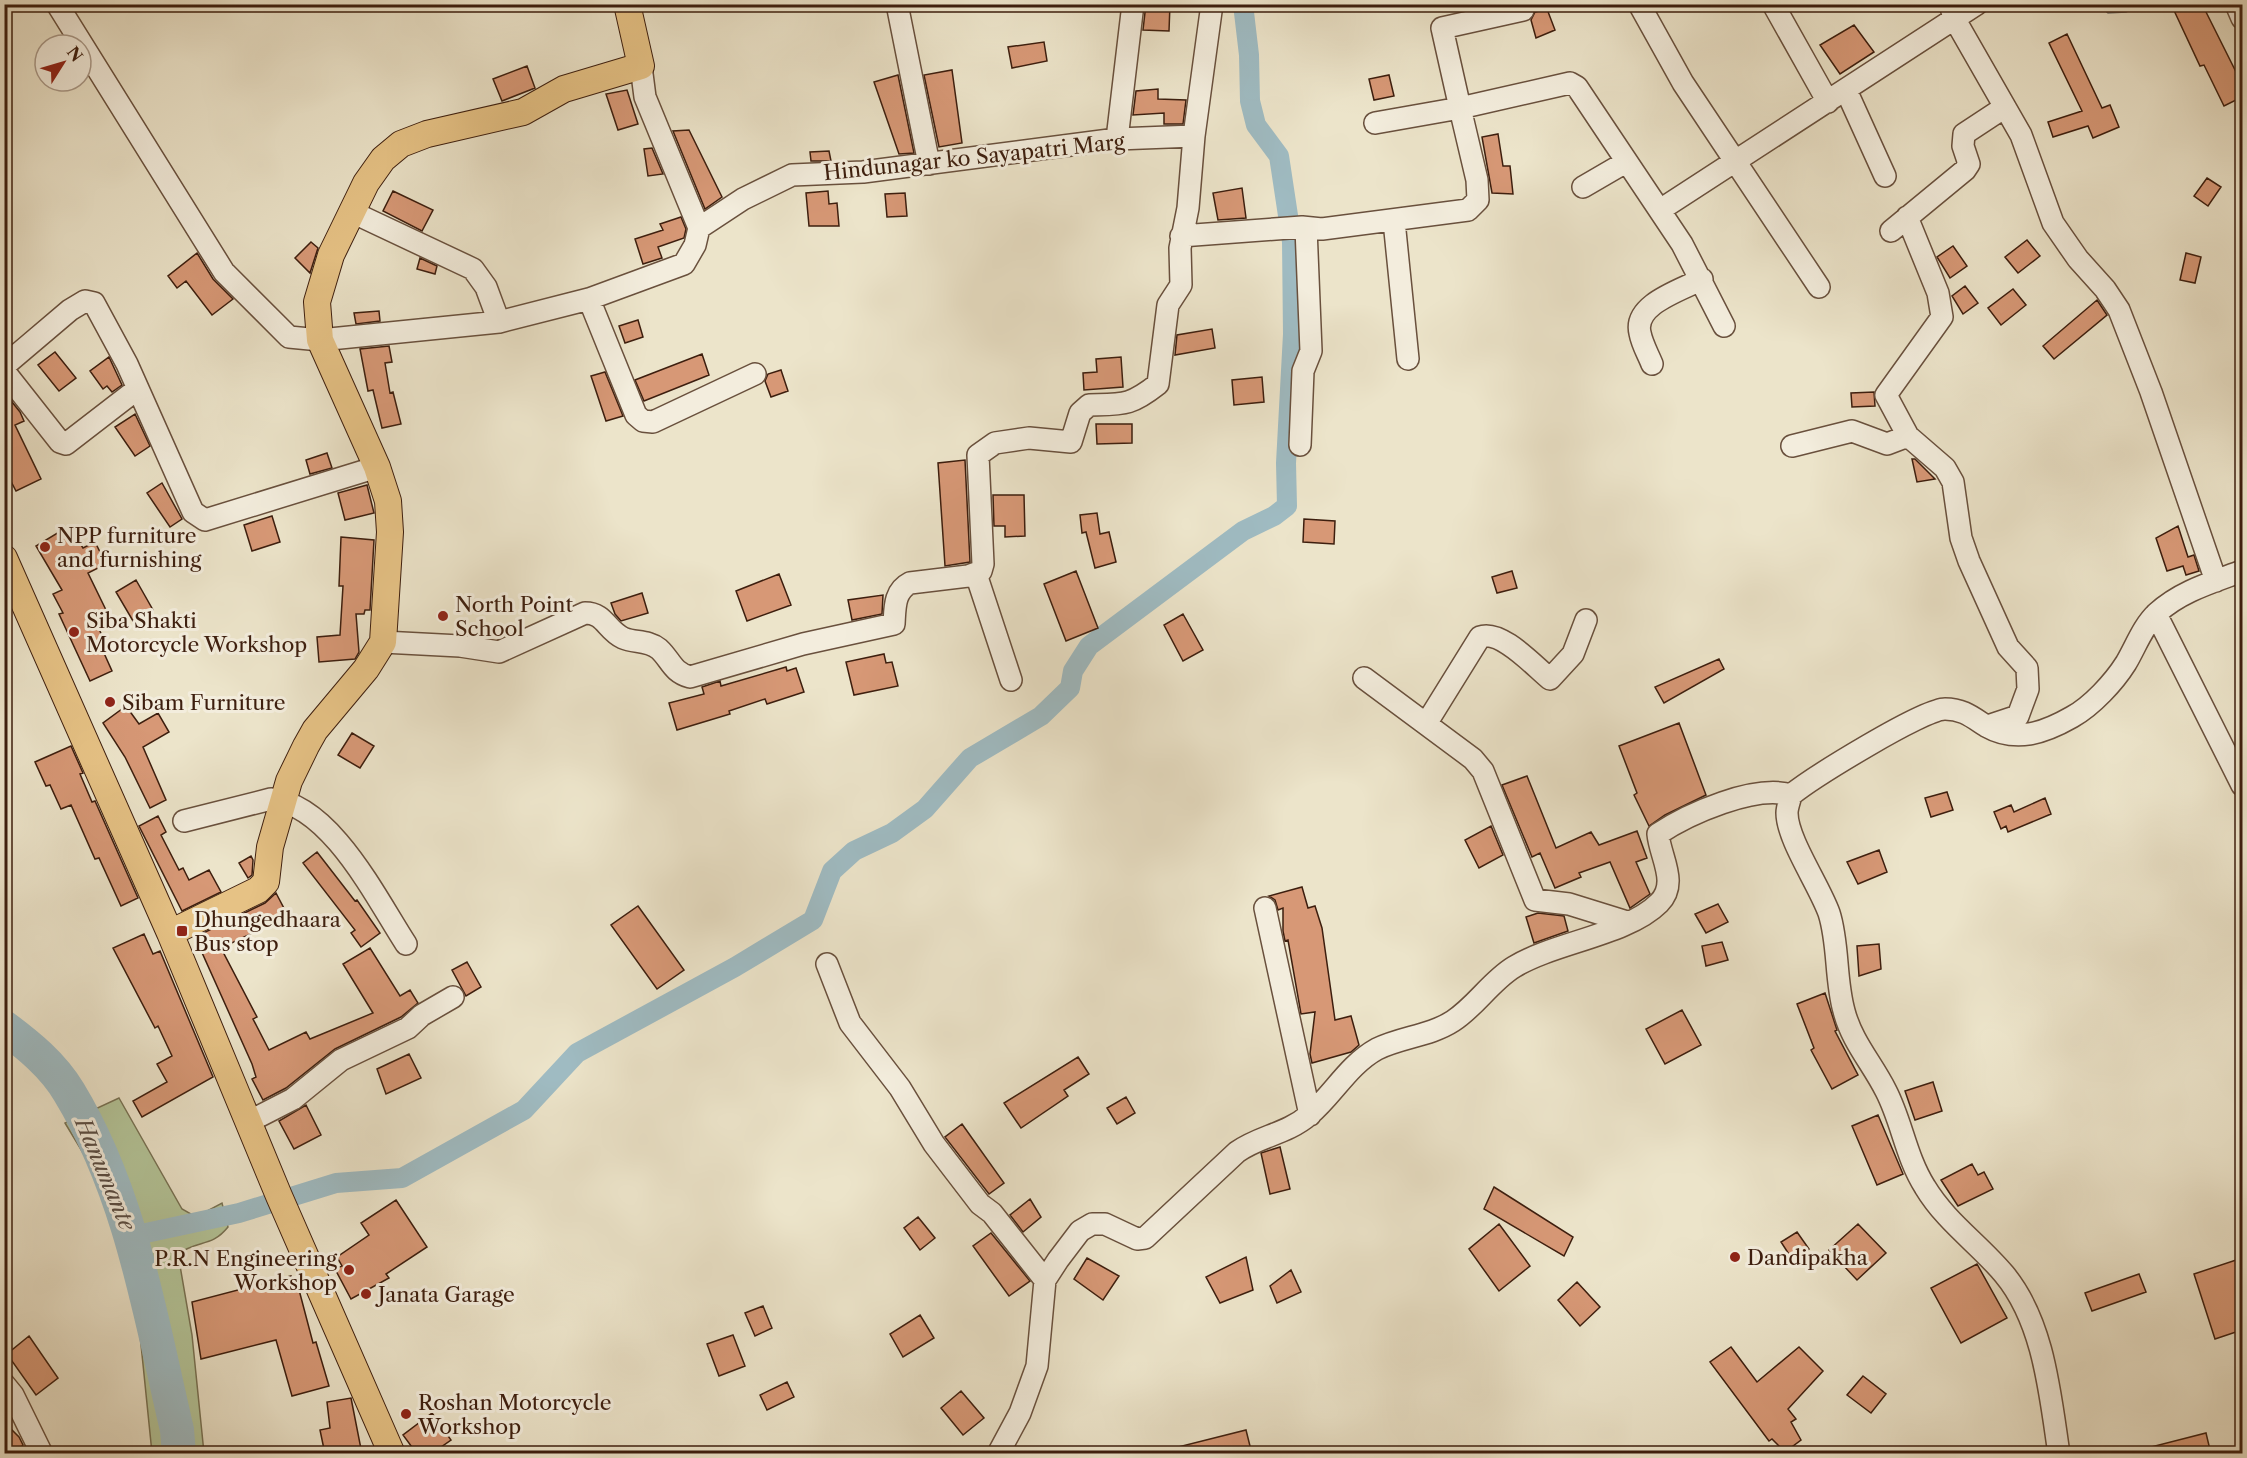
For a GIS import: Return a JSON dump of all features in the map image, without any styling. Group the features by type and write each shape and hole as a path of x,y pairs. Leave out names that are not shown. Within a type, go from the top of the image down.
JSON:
{"main road":[{"path":"170,933 263,886 266,882 270,847 289,781 315,730 366,669 383,642 390,532 388,501 377,467 320,340 317,302 331,255 354,213 366,183 384,159 401,144 426,134 523,111 564,89 641,66 627,4"},
{"path":"4,558 170,933 392,1454"}],"street":[{"path":"57,4 224,272 289,337 320,340 499,322 589,299 684,264 694,245 699,228 645,97 641,66"},
{"path":"897,4 929,164"},
{"path":"1117,139 1133,4"},
{"path":"383,642 460,646 499,652 585,613 594,613 602,617 615,634 658,648 673,669 690,677 803,644 894,624 897,593 903,586 981,572 983,564 978,455 995,443 1029,438 1071,442 1084,408 1089,405 1128,404 1158,384 1168,305 1181,285 1181,236 1188,208 1194,136 1212,4"},
{"path":"1639,4 1683,83 1819,287"},
{"path":"1773,4 1828,102"},
{"path":"1660,210 1735,159 1846,90 1952,11 1977,4"},
{"path":"2236,4 2242,18"},
{"path":"1181,236 1304,227 1322,229 1468,210 1478,200 1477,180 1442,28 1523,10"},
{"path":"1952,11 2021,135 2054,224 2078,259 2105,289 2119,310 2151,392 2216,581"},
{"path":"1375,123 1460,108 1570,83 1577,87 1660,210 1702,279 1724,326"},
{"path":"1846,90 1885,176"},
{"path":"1988,726 2018,716 2028,689 2027,668 2008,647 1969,561 1961,538 1953,482 1945,468 1908,436 1886,395 1942,317 1942,308 1899,224 1965,170 1969,164 1963,146 1964,134 2005,107"},
{"name":"Hindunagar ko Sayapatri Marg","path":"699,228 743,199 792,175 863,172 1117,139 1194,136"},
{"path":"1583,187 1626,162"},
{"path":"354,213 473,269 486,287 499,322"},
{"path":"1394,221 1407,359"},
{"path":"1300,445 1303,371 1311,351 1304,227"},
{"path":"1652,364 1639,331 1641,318 1650,306 1702,279"},
{"path":"589,299 636,416 643,421 653,422 755,375"},
{"path":"4,366 70,310 85,301 94,303 105,321 193,513 205,520 377,467"},
{"path":"4,371 60,442 66,444 136,390"},
{"path":"1792,446 1852,430 1887,444 1908,436"},
{"path":"2059,1454 2050,1393 2032,1323 2019,1293 2002,1271 1950,1220 1925,1188 1906,1151 1886,1090 1851,1035 1843,1008 1831,921 1822,893 1792,833 1787,813 1791,795 1816,776 1920,718 1941,709 1967,713 2007,735 2022,736 2073,717 2108,685 2126,663 2156,614 2177,597 2242,571"},
{"path":"976,574 1011,680"},
{"path":"2156,614 2242,785"},
{"path":"1426,724 1480,637 1488,634 1499,637 1550,679 1574,654 1586,620"},
{"path":"1364,678 1473,759 1483,771 1535,900 1569,904 1627,922"},
{"path":"998,1454 1020,1413 1037,1366 1045,1280 1080,1231 1092,1224 1105,1224 1137,1239 1144,1238 1237,1152 1251,1142 1294,1126 1310,1115 1360,1060 1378,1048 1439,1028 1453,1021 1514,967 1627,922 1660,903 1668,888 1668,870 1659,850 1658,834 1701,812 1731,801 1775,790 1791,795"},
{"path":"184,821 271,799 283,800 317,821 333,835 406,944"},
{"path":"1265,908 1310,1115"},
{"path":"826,964 850,1023 900,1088 934,1144 980,1204 992,1213 1045,1280"},
{"path":"250,1122 293,1099 341,1060 408,1028 422,1015 453,997"},
{"path":"4,1384 14,1395 42,1454"}],"green space":[{"path":"119,1098 182,1209 196,1217 222,1203 228,1227 216,1238 192,1246 178,1254 192,1335 204,1453 152,1453 139,1325 133,1295 117,1246 112,1217 91,1166 65,1123"}],"water":[{"path":"2099,5 2142,5 2126,12 2108,13"}],"building":[{"path":"1146,4 1170,4 1169,31 1143,30"},
{"path":"2171,4 2202,4 2242,84 2242,97 2224,106 2204,65 2200,66"},
{"path":"1547,9 1555,30 1536,38 1531,20 1535,12"},
{"path":"1854,25 1874,52 1840,74 1820,45"},
{"path":"2067,34 2102,108 2110,105 2119,127 2093,138 2088,126 2053,137 2048,122 2082,111 2049,43"},
{"path":"1044,42 1047,61 1012,68 1008,47"},
{"path":"527,66 535,88 502,101 493,79"},
{"path":"952,70 962,143 939,147 924,75"},
{"path":"898,75 914,153 899,154 874,82"},
{"path":"1389,75 1394,96 1374,100 1369,79"},
{"path":"1158,89 1158,99 1186,100 1183,124 1164,124 1164,113 1133,115 1136,91"},
{"path":"627,90 638,124 618,130 606,94"},
{"path":"689,130 722,197 705,209 673,131"},
{"path":"1498,134 1503,166 1510,166 1513,194 1492,193 1482,137"},
{"path":"652,148 663,174 648,176 644,149"},
{"path":"829,151 831,161 811,161 810,152"},
{"path":"2207,178 2221,187 2208,206 2194,196"},
{"path":"1242,188 1246,218 1218,220 1213,193"},
{"path":"393,191 433,210 422,231 383,211"},
{"path":"828,191 829,204 837,203 839,226 809,226 806,193"},
{"path":"905,193 907,216 887,217 885,194"},
{"path":"681,217 686,229 684,238 658,247 662,258 643,264 635,239 663,230 660,224"},
{"path":"2027,240 2040,256 2018,273 2005,257"},
{"path":"311,242 318,248 310,273 295,258"},
{"path":"1953,246 1967,266 1950,278 1937,257"},
{"path":"197,253 213,279 233,299 212,315 186,281 177,288 168,276"},
{"path":"2186,253 2201,257 2195,283 2180,280"},
{"path":"420,258 437,266 435,274 417,269"},
{"path":"1965,286 1978,303 1963,314 1952,296"},
{"path":"2013,289 2026,305 2001,325 1988,308"},
{"path":"2097,300 2107,315 2054,359 2043,346"},
{"path":"379,311 380,321 356,324 354,313"},
{"path":"638,320 643,337 625,343 619,326"},
{"path":"1212,329 1215,348 1175,355 1177,335"},
{"path":"389,346 392,362 385,363 390,393 393,392 401,424 382,428 373,390 368,391 360,349"},
{"path":"55,352 76,378 59,391 38,365"},
{"path":"702,354 709,375 644,401 635,380"},
{"path":"109,357 122,385 112,392 107,386 103,389 90,371"},
{"path":"1121,357 1123,387 1084,390 1083,373 1097,372 1096,359"},
{"path":"781,370 788,391 771,397 765,381 768,374"},
{"path":"605,372 623,416 606,421 591,376"},
{"path":"1262,377 1264,402 1234,405 1232,380"},
{"path":"4,392 20,412 24,421 15,425 41,479 16,491 4,468"},
{"path":"1874,392 1875,406 1852,407 1851,393"},
{"path":"135,414 150,446 135,456 115,427"},
{"path":"1096,424 1132,424 1132,443 1097,444"},
{"path":"327,453 332,468 310,474 306,460"},
{"path":"1912,459 1915,459 1935,479 1917,482"},
{"path":"965,460 970,562 945,566 938,463"},
{"path":"162,483 182,519 170,527 147,493"},
{"path":"367,485 374,513 345,520 338,493"},
{"path":"993,495 1024,495 1025,536 1005,537 1005,526 994,526"},
{"path":"1097,513 1100,534 1109,532 1116,562 1095,568 1086,532 1082,533 1080,515"},
{"path":"272,516 280,542 252,551 244,525"},
{"path":"1304,519 1335,521 1334,544 1303,542"},
{"path":"69,526 83,548 95,542 106,564 88,573 106,610 94,618 104,640 99,642 112,671 90,681 59,614 63,613 53,594 62,590 36,546"},
{"path":"2178,526 2188,557 2194,555 2199,571 2186,575 2183,566 2167,571 2156,538"},
{"path":"341,537 374,540 370,610 365,610 364,614 356,614 359,652 355,659 319,662 317,637 340,635 343,586 339,586"},
{"path":"1076,571 1098,628 1066,641 1044,584"},
{"path":"1512,571 1517,588 1497,593 1492,577"},
{"path":"779,574 791,605 747,621 736,591"},
{"path":"136,580 153,610 133,621 116,592"},
{"path":"642,593 648,613 621,621 615,614 611,603"},
{"path":"883,595 882,614 852,620 848,600"},
{"path":"1183,614 1203,650 1183,661 1164,625"},
{"path":"884,654 886,663 892,662 898,686 854,695 846,662"},
{"path":"1719,659 1724,669 1664,703 1655,687"},
{"path":"786,667 787,671 796,668 804,692 767,704 765,699 729,711 730,714 677,730 669,703 704,694 702,687 720,681 721,686"},
{"path":"126,706 139,724 158,713 169,732 143,747 166,800 150,808 125,757 103,723"},
{"path":"1679,723 1706,795 1665,815 1649,826 1634,795 1637,793 1619,746"},
{"path":"352,733 374,746 360,768 338,755"},
{"path":"71,746 92,802 95,801 138,898 121,906 99,858 95,859 71,805 61,809 50,785 46,786 35,762"},
{"path":"1527,776 1556,848 1591,832 1599,845 1637,831 1647,858 1636,862 1650,894 1630,908 1610,862 1579,873 1581,877 1555,888 1540,853 1532,857 1502,785"},
{"path":"1947,792 1953,810 1931,817 1925,798"},
{"path":"2045,798 2051,814 2008,832 2006,826 2001,829 1994,812 2011,805 2014,812"},
{"path":"158,816 166,832 161,835 179,870 183,868 189,880 209,870 221,892 182,911 139,826"},
{"path":"1491,826 1503,855 1479,868 1465,840"},
{"path":"1879,850 1887,872 1858,884 1847,862"},
{"path":"317,852 355,901 357,900 380,933 361,947 351,933 355,930 303,863"},
{"path":"251,856 252,875 248,878 239,863"},
{"path":"1302,887 1308,908 1315,906 1322,928 1335,1020 1351,1016 1359,1045 1351,1052 1312,1063 1310,1054 1315,1012 1301,1014 1288,940 1285,941 1283,931 1283,908 1278,910 1275,900 1269,896"},
{"path":"276,893 288,916 221,948 257,1017 253,1019 269,1050 306,1032 310,1039 373,1013 343,964 370,948 400,996 410,990 418,1003 401,1017 335,1049 286,1088 263,1100 252,1079 256,1077 252,1064 195,937 265,903"},
{"path":"1718,904 1728,922 1706,933 1695,914"},
{"path":"638,906 684,970 657,989 611,925"},
{"path":"1538,913 1564,916 1568,931 1534,943 1526,917"},
{"path":"144,934 153,954 160,951 213,1077 142,1117 133,1101 167,1082 157,1064 172,1056 158,1026 155,1028 113,948"},
{"path":"1722,942 1728,960 1706,966 1702,946"},
{"path":"1879,944 1881,969 1859,976 1857,946"},
{"path":"467,962 481,987 466,996 452,970"},
{"path":"1825,993 1837,1030 1835,1031 1858,1075 1832,1089 1811,1050 1814,1048 1797,1004"},
{"path":"1682,1010 1701,1045 1665,1064 1646,1029"},
{"path":"409,1054 421,1078 386,1094 377,1069"},
{"path":"1078,1057 1089,1074 1064,1090 1068,1096 1021,1128 1004,1103"},
{"path":"1933,1082 1942,1111 1915,1120 1905,1091"},
{"path":"1126,1097 1135,1113 1117,1124 1107,1108"},
{"path":"306,1105 321,1135 294,1149 279,1121"},
{"path":"1878,1115 1903,1174 1877,1185 1852,1126"},
{"path":"962,1124 1004,1183 989,1194 945,1137"},
{"path":"1280,1147 1290,1189 1270,1194 1261,1153"},
{"path":"1972,1164 1978,1175 1984,1172 1993,1189 1958,1206 1941,1180"},
{"path":"1494,1187 1573,1237 1564,1256 1484,1209"},
{"path":"1030,1199 1041,1217 1023,1232 1010,1215"},
{"path":"396,1200 427,1247 386,1274 389,1278 351,1299 335,1269 342,1266 337,1257 369,1235 361,1223"},
{"path":"918,1217 935,1238 920,1250 904,1228"},
{"path":"1499,1224 1530,1266 1499,1291 1469,1249"},
{"path":"1858,1224 1886,1253 1857,1280 1829,1250"},
{"path":"1797,1232 1809,1249 1792,1259 1781,1242"},
{"path":"991,1233 1030,1281 1009,1296 973,1246"},
{"path":"1246,1257 1253,1290 1220,1303 1206,1277"},
{"path":"1087,1258 1119,1276 1103,1300 1074,1279"},
{"path":"2242,1258 2242,1330 2215,1339 2194,1274"},
{"path":"1977,1264 2007,1318 1961,1343 1931,1288"},
{"path":"1291,1270 1301,1292 1277,1303 1270,1286"},
{"path":"2139,1274 2146,1292 2092,1311 2085,1293"},
{"path":"291,1276 294,1287 298,1286 313,1343 316,1342 329,1386 292,1396 276,1340 201,1359 192,1302"},
{"path":"1577,1282 1600,1307 1580,1326 1558,1300"},
{"path":"763,1306 772,1328 755,1336 745,1313"},
{"path":"920,1315 934,1338 903,1357 890,1334"},
{"path":"733,1335 745,1366 719,1376 707,1344"},
{"path":"29,1336 58,1378 36,1395 7,1354"},
{"path":"1731,1347 1757,1382 1799,1347 1823,1371 1788,1409 1796,1419 1791,1422 1801,1440 1785,1452 1772,1439 1769,1441 1710,1362"},
{"path":"1863,1376 1886,1394 1871,1413 1847,1395"},
{"path":"787,1382 794,1397 767,1410 760,1395"},
{"path":"961,1391 984,1418 963,1435 941,1408"},
{"path":"351,1398 362,1454 325,1454 320,1430 330,1428 327,1402"},
{"path":"432,1413 451,1440 431,1454 417,1454 403,1435"},
{"path":"4,1422 19,1437 23,1445 15,1454 4,1444"},
{"path":"1246,1430 1252,1454 1174,1454 1174,1448"},
{"path":"2206,1433 2211,1454 2147,1454 2147,1448"}],"waterway":[{"path":"132,1236 239,1213 336,1183 402,1178 524,1110 577,1053 735,967 813,920 832,871 854,851 892,833 925,809 970,758 1041,716 1070,688 1073,671 1089,646 1243,531 1274,516 1287,506 1286,463 1293,334 1292,242 1279,156 1256,125 1250,101 1249,55 1243,4"},
{"name":"Hanumante","path":"4,1027 40,1056 63,1082 90,1131 108,1172 123,1213 147,1299 177,1430 179,1454"}],"place":[{"name":"NPP furniture and furnishing","path":"45,547"},
{"name":"North Point School","path":"443,616"},
{"name":"Siba Shakti Motorcycle Workshop","path":"74,632"},
{"name":"Sibam Furniture","path":"110,702"},
{"name":"Dhungedhaara Bus stop","path":"182,931"},
{"name":"Dandipakha","path":"1735,1257"},
{"name":"P.R.N Engineering Workshop","path":"349,1270"},
{"name":"Janata Garage","path":"366,1294"},
{"name":"Roshan Motorcycle Workshop","path":"406,1414"}]}
